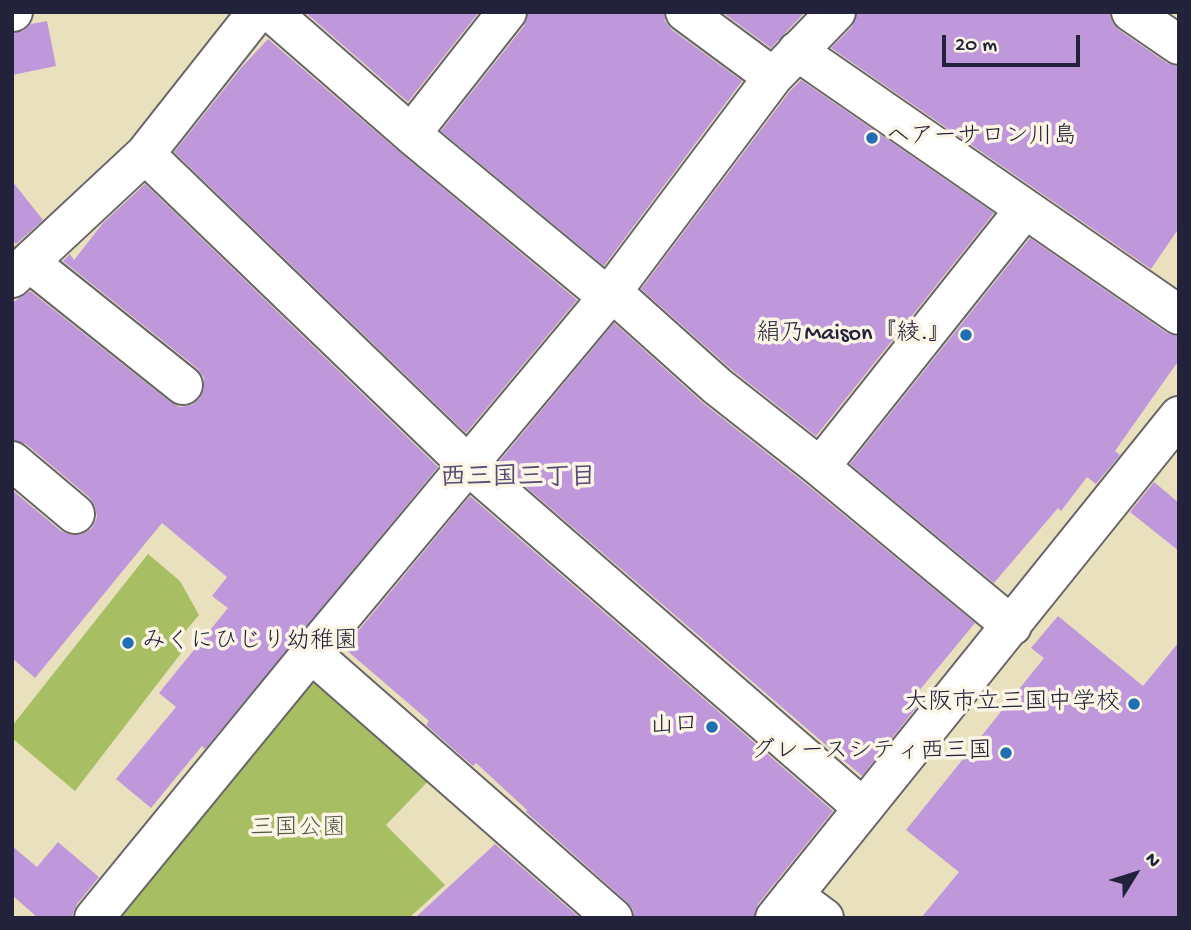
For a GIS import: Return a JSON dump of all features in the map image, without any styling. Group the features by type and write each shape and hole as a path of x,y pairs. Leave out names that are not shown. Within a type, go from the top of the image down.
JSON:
{"street":[{"path":"183,385 21,270 145,153 257,12"},
{"path":"271,12 411,134 1012,626"},
{"path":"411,134 507,12"},
{"path":"685,12 785,64 1025,209 1179,315"},
{"path":"94,918 610,295 785,64 836,12"},
{"path":"1131,12 1179,45"},
{"path":"145,153 469,466 862,807"},
{"path":"820,467 1025,209"},
{"path":"824,918 784,906 1179,416"},
{"path":"12,461 75,514"},
{"path":"311,653 613,918"}],"green space":[{"path":"148,554 180,581 199,615 178,640 185,648 75,791 12,738 12,726"},
{"name":"三国公園","path":"316,669 435,774 386,825 445,885 409,918 114,918"}],"building":[{"path":"305,12 479,12 408,102"},
{"path":"528,12 664,12 665,21 672,30 742,81 604,266 441,131 524,26"},
{"path":"722,12 805,12 771,48"},
{"path":"857,12 1109,12 1112,22 1119,30 1167,63 1179,67 1179,228 1151,269 831,48 852,27"},
{"path":"47,21 56,66 12,75 12,34 23,31 31,24"},
{"path":"268,39 577,300 466,433 174,152 241,68"},
{"path":"801,80 994,213 816,436 731,369 641,289"},
{"path":"12,181 43,220 16,244 12,239"},
{"path":"145,184 438,467 205,749 202,746 151,808 116,779 176,707 159,693 228,608 212,596 227,577 162,523 35,678 12,658 12,490 61,531 71,535 83,534 92,528 97,517 95,506 89,497 26,444 12,440 12,303 30,291 170,402 180,407 192,405 200,398 204,389 204,378 197,368 63,261 70,254 74,260 103,223"},
{"path":"1030,238 1167,333 1179,337 1179,360 1115,451 1120,455 1096,484 1087,477 1061,511 1058,508 994,583 850,464"},
{"path":"614,323 703,403 975,623 913,698 919,704 862,776 498,463"},
{"path":"1154,482 1179,503 1179,551 1130,512"},
{"path":"470,496 833,811 758,904 754,918 634,918 633,910 627,902 526,812 527,810 476,763 473,766 426,725 429,721 344,648"},
{"name":"大阪市立三国中学校","path":"1058,616 1143,686 1179,642 1179,918 921,918 959,872 906,830 1044,658 1031,648"},
{"path":"58,842 99,877 77,904 71,918 38,918 12,895 12,846 37,867"},
{"path":"495,844 580,918 415,918"}],"place":[{"name":"ヘアーサロン川島","path":"872,138"},
{"name":"絹乃Maison『綾.』","path":"966,335"},
{"name":"みくにひじり幼稚園","path":"128,643"},
{"name":"大阪市立三国中学校","path":"1134,704"},
{"name":"山口","path":"712,727"},
{"name":"グレースシティ西三国","path":"1006,753"}],"district":[{"name":"西三国三丁目","path":"518,480"}]}
